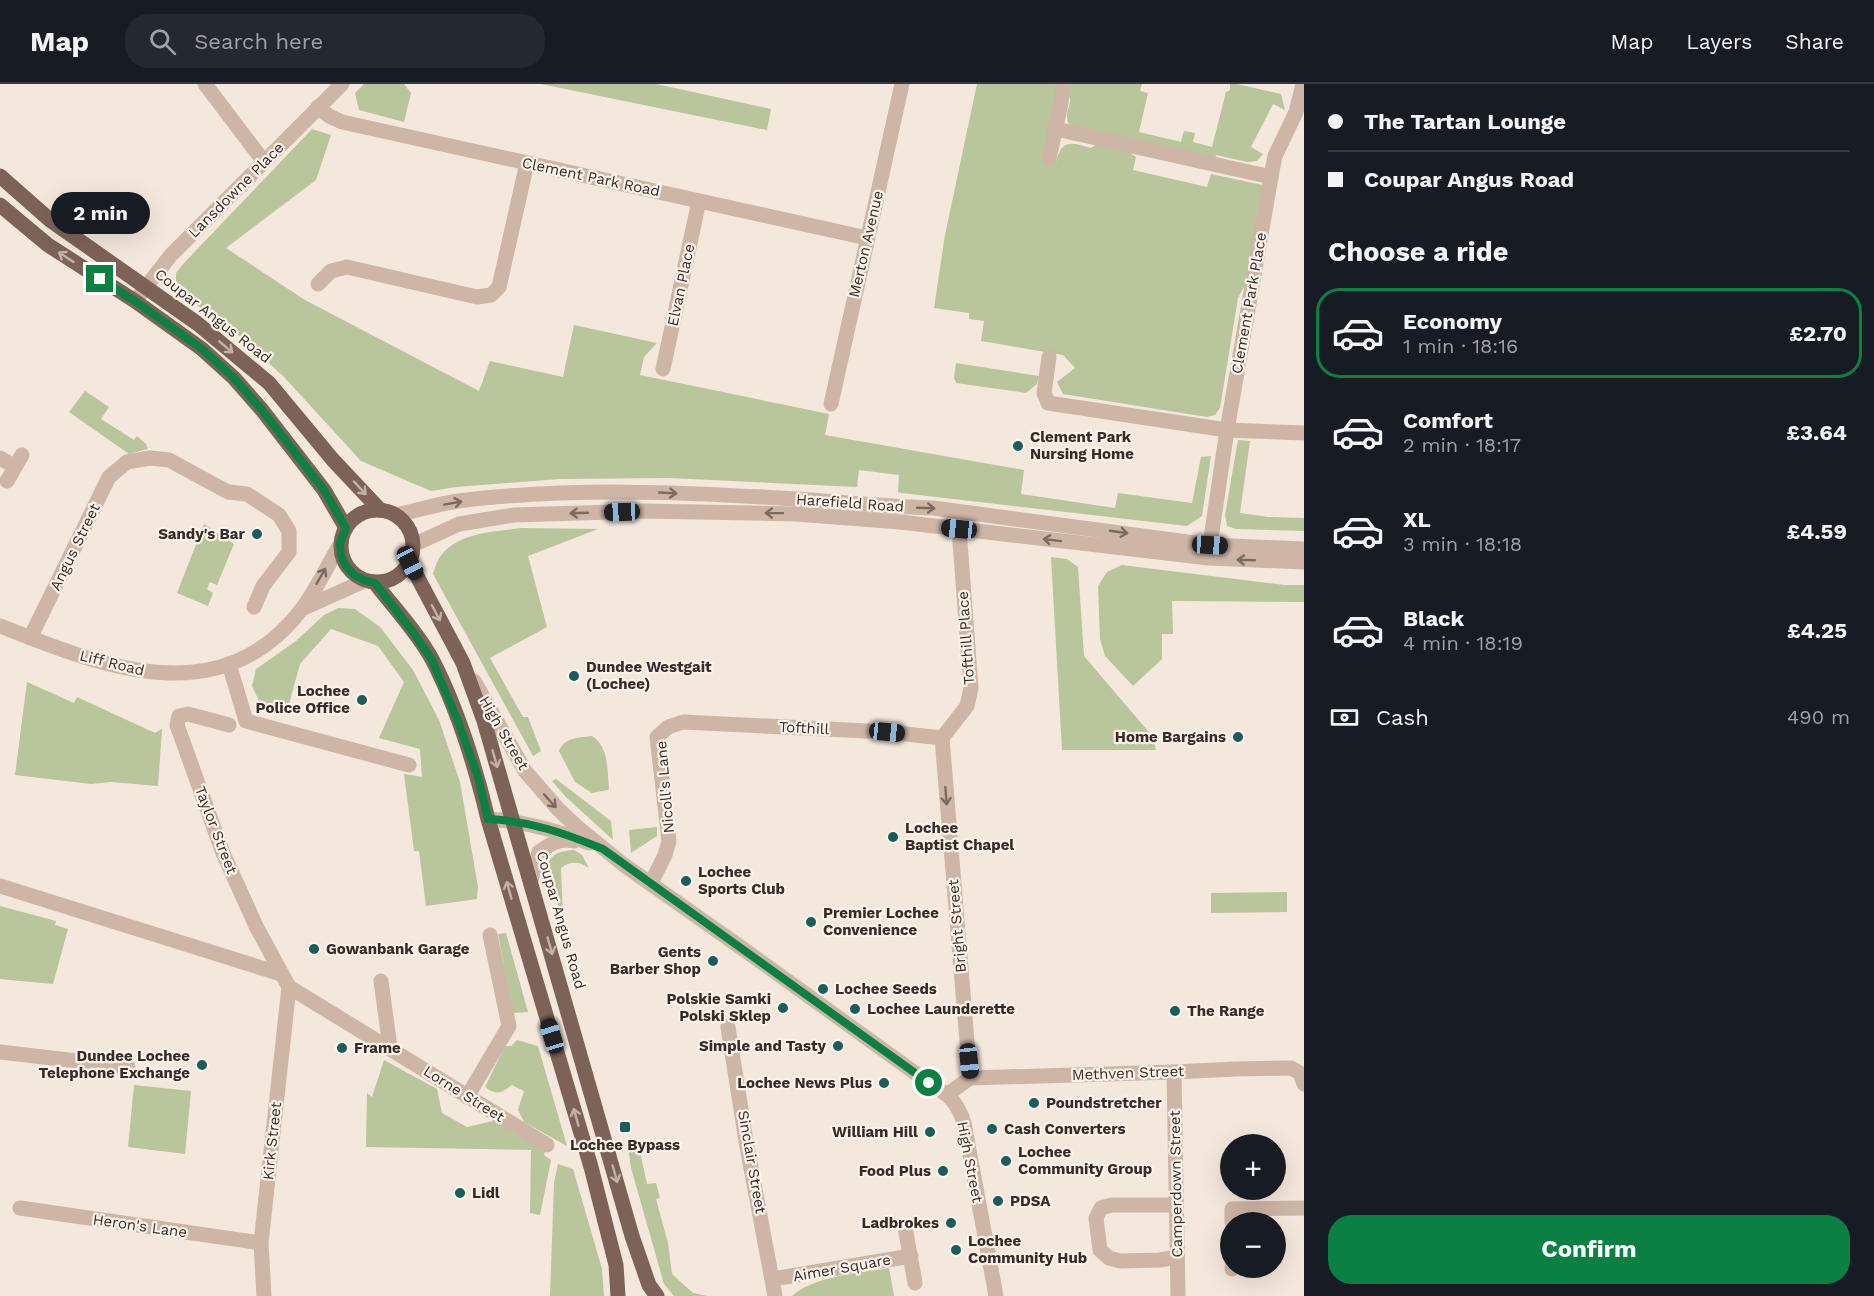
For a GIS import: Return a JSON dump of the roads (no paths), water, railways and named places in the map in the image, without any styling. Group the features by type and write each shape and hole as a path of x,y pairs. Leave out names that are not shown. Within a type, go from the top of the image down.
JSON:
{"main road":[{"name":"Coupar Angus Road","path":"0,176 50,220 198,324 269,383 333,460 380,510 396,515"},
{"path":"0,205 48,245 135,301 202,349 234,378 324,490 346,528"},
{"path":"380,510 360,514 352,520 340,543 341,555 346,566 354,575 369,582 413,632 432,660 458,721 478,777 488,819 591,1167 616,1265 618,1296"},
{"path":"369,582 385,582 395,578 404,572 410,563 413,545 411,533 396,515"},
{"name":"Coupar Angus Road","path":"410,563 463,663 484,721 632,1236 649,1285 657,1296"}],"street":[{"path":"205,84 264,162"},
{"name":"Lansdowne Place","path":"135,301 171,255 342,84"},
{"name":"Merton Avenue","path":"831,404 902,84"},
{"path":"1049,159 1063,84"},
{"name":"Clement Park Place","path":"1210,545 1227,430 1275,156 1296,112 1303,84"},
{"name":"Clement Park Road","path":"318,107 328,116 342,122 867,238"},
{"path":"1056,129 1271,177"},
{"path":"318,284 331,272 347,267 477,297 491,295 499,287 527,163"},
{"name":"Elvan Place","path":"663,369 699,201"},
{"path":"1049,357 1044,393 1048,403 1227,430 1304,433"},
{"name":"Angus Street","path":"30,638 110,477 127,462 150,458 169,460 228,492 248,494 279,515 289,531 289,552 263,586 254,607"},
{"path":"0,459 18,461 7,481"},
{"name":"Harefield Road","path":"396,515 456,501 560,493 644,492 933,508 1210,545 1304,549"},
{"name":"Harefield Road","path":"413,545 459,524 514,515 644,511 796,514 959,529 1209,558 1304,562"},
{"name":"Tofthill Place","path":"942,738 967,705 971,688 959,529"},
{"name":"Liff Road","path":"0,626 90,659 141,672 178,674 205,671 229,664 258,651 277,635 302,609 340,543"},
{"name":"Liff Road","path":"302,609 369,582"},
{"name":"High Street","path":"463,663 525,771 558,809 603,849 929,1083 948,1094 964,1123 996,1296"},
{"path":"229,664 246,721 409,765"},
{"name":"Taylor Street","path":"229,725 188,714 179,716 177,725 223,853 256,926 285,981"},
{"name":"Tofthill","path":"668,727 683,722 887,732 942,738"},
{"name":"Nicoll's Lane","path":"651,883 665,855 669,841 657,737 668,727"},
{"name":"Bright Street","path":"942,738 970,1077"},
{"name":"High Street","path":"488,819 512,820 564,833 603,849"},
{"name":"High Street","path":"531,880 539,852 554,841 566,839 603,849"},
{"name":"Lorne Street","path":"0,886 285,981 467,1097 548,1145"},
{"path":"467,1097 509,1026 490,935"},
{"name":"Kirk Street","path":"264,1296 261,1243 285,981"},
{"path":"381,981 390,1047"},
{"name":"Sinclair Street","path":"728,1027 746,1141 775,1296"},
{"path":"0,1052 128,1066"},
{"name":"Methven Street","path":"970,1077 1291,1068 1300,1073 1304,1084"},
{"name":"Camperdown Street","path":"1174,1072 1178,1296"},
{"path":"948,1094 970,1077"},
{"path":"1176,1205 1112,1205 1101,1208 1096,1218 1100,1250 1109,1258 1133,1261 1177,1257"},
{"name":"Heron's Lane","path":"20,1208 261,1243"},
{"path":"1232,1212 1232,1209 1304,1208"},
{"name":"Aimer Square","path":"905,1227 915,1283"},
{"name":"Aimer Square","path":"773,1279 911,1256"}],"place":[{"name":"Clement Park Nursing Home","path":"1018,446"},
{"name":"Sandy's Bar","path":"257,534"},
{"name":"Dundee Westgait (Lochee)","path":"574,676"},
{"name":"Lochee Police Office","path":"362,700"},
{"name":"Home Bargains","path":"1238,737"},
{"name":"Lochee Baptist Chapel","path":"893,837"},
{"name":"Lochee Sports Club","path":"686,881"},
{"name":"Premier Lochee Convenience","path":"811,922"},
{"name":"Gowanbank Garage","path":"314,949"},
{"name":"Gents Barber Shop","path":"713,961"},
{"name":"Lochee Seeds","path":"823,989"},
{"name":"Polskie Samki Polski Sklep","path":"783,1008"},
{"name":"Lochee Launderette","path":"855,1009"},
{"name":"The Range","path":"1175,1011"},
{"name":"Simple and Tasty","path":"838,1046"},
{"name":"Frame","path":"342,1048"},
{"name":"Dundee Lochee Telephone Exchange","path":"202,1065"},
{"name":"Lochee News Plus","path":"884,1083"},
{"name":"Poundstretcher","path":"1034,1103"},
{"name":"Lochee Bypass","path":"625,1127"},
{"name":"Cash Converters","path":"992,1129"},
{"name":"William Hill","path":"930,1132"},
{"name":"Lochee Community Group","path":"1006,1161"},
{"name":"Food Plus","path":"943,1171"},
{"name":"Lidl","path":"460,1193"},
{"name":"PDSA","path":"998,1201"},
{"name":"Ladbrokes","path":"951,1223"},
{"name":"Lochee Community Hub","path":"956,1250"}]}
